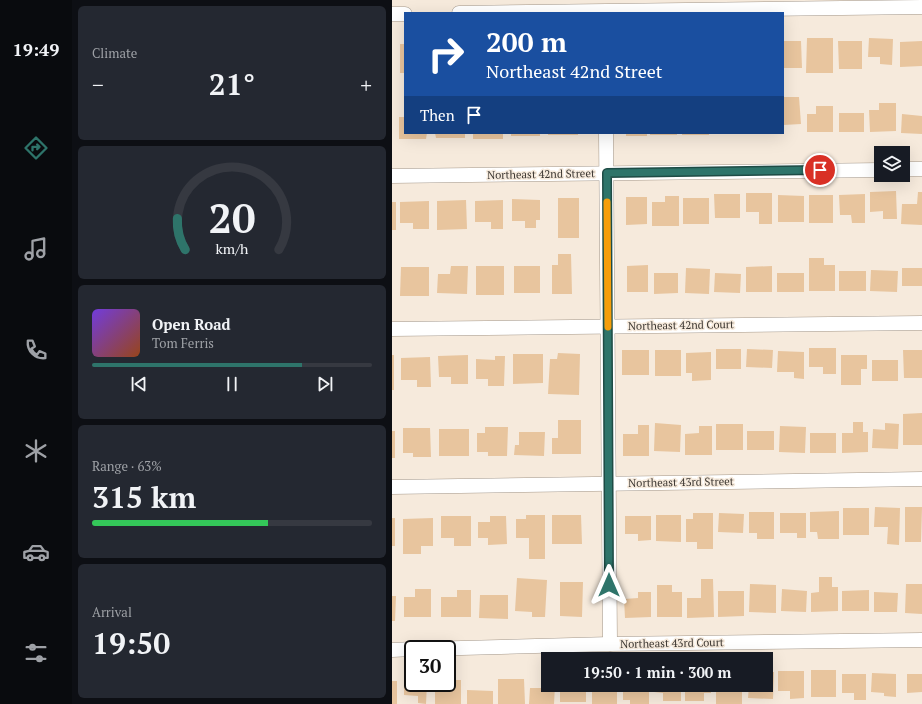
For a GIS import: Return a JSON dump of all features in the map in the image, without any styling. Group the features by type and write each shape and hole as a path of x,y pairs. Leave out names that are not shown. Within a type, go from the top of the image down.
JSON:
{"street":[{"path":"488,12 605,8 922,7"},
{"path":"392,14 404,14"},
{"path":"606,134 610,644"},
{"path":"910,170 922,169"},
{"name":"Northeast 42nd Street","path":"392,176 874,170"},
{"name":"Northeast 42nd Court","path":"392,329 922,323"},
{"name":"Northeast 43rd Street","path":"392,487 922,479"},
{"name":"Northeast 43rd Court","path":"456,648 610,644 922,640"},
{"path":"392,650 404,649"}],"building":[{"path":"807,38 833,38 833,73 806,73"},
{"path":"869,38 893,39 892,65 880,64 880,57 868,57"},
{"path":"784,41 801,41 802,68 784,68"},
{"path":"838,41 862,41 862,69 839,69"},
{"path":"922,41 922,66 900,67 900,42"},
{"path":"400,44 404,44 404,73 400,73"},
{"path":"784,97 799,97 801,124 784,125"},
{"path":"879,103 896,103 896,131 870,132 869,110 879,110"},
{"path":"816,106 833,106 833,132 807,132 807,114 816,114"},
{"path":"839,113 864,113 864,132 839,132"},
{"path":"902,114 922,116 922,134 901,133"},
{"path":"399,117 404,117 404,134 427,134 426,139 399,139"},
{"path":"435,134 465,134 465,138 436,138"},
{"path":"473,134 503,134 503,139 473,139"},
{"path":"511,134 540,134 540,136 511,136"},
{"path":"548,134 578,134 578,135"},
{"path":"626,134 647,134 647,136 626,136"},
{"path":"650,134 677,134 677,135"},
{"path":"682,134 709,134 709,135"},
{"path":"896,191 897,219 883,219 883,211 870,212 870,192"},
{"path":"918,192 922,192 922,225 901,224 902,204 917,204"},
{"path":"746,193 772,193 772,224 759,224 759,212 746,212"},
{"path":"714,194 740,194 740,218 715,218"},
{"path":"865,194 865,223 852,223 851,215 840,215 839,195"},
{"path":"778,195 804,196 804,222 778,222"},
{"path":"809,195 833,195 833,223 809,223"},
{"path":"665,196 679,196 679,226 652,226 652,202 665,202"},
{"path":"626,197 647,197 647,224 626,225"},
{"path":"558,198 579,198 579,238 558,238"},
{"path":"683,198 709,198 709,224 683,224"},
{"path":"512,199 540,200 540,220 536,220 536,228 525,228 525,221 512,221"},
{"path":"466,200 467,229 437,230 437,201"},
{"path":"503,200 503,229 491,229 491,222 475,222 475,201"},
{"path":"429,201 429,229 413,229 413,223 400,223 400,202"},
{"path":"392,202 396,202 396,230 392,230"},
{"path":"558,254 571,254 572,294 552,294 552,265 558,265"},
{"path":"809,258 824,258 824,265 835,265 835,291 809,291"},
{"path":"648,265 648,292 627,292 627,266"},
{"path":"451,266 468,266 467,294 437,293 438,274 450,274"},
{"path":"476,266 504,266 504,295 476,295"},
{"path":"514,266 540,266 540,293 514,293"},
{"path":"772,266 772,292 746,292 746,267"},
{"path":"401,267 429,267 429,296 400,296"},
{"path":"686,268 710,269 709,294 685,293"},
{"path":"902,268 922,268 922,286 902,286"},
{"path":"871,270 898,271 897,292 870,291"},
{"path":"839,271 866,271 866,291 839,291"},
{"path":"654,273 678,273 678,293 654,294"},
{"path":"715,273 741,274 740,293 714,292"},
{"path":"777,273 804,273 804,292 777,292"},
{"path":"809,348 836,348 836,374 823,374 823,367 809,367"},
{"path":"716,349 741,349 741,369 716,369"},
{"path":"747,349 773,350 772,368 746,367"},
{"path":"622,350 649,350 649,375 622,375"},
{"path":"655,350 681,350 681,376 655,376"},
{"path":"903,350 922,350 922,378 904,378"},
{"path":"778,351 804,352 804,379 794,378 794,372 777,372"},
{"path":"711,352 711,380 692,381 692,373 686,373 686,353"},
{"path":"558,353 580,354 579,395 548,394 550,359 557,359"},
{"path":"513,354 543,354 543,383 513,384"},
{"path":"392,355 394,355 394,390 392,390"},
{"path":"468,355 468,384 451,384 451,377 439,377 438,356"},
{"path":"841,355 867,355 867,369 861,369 861,385 841,385"},
{"path":"495,356 505,356 504,386 488,386 488,379 476,379 476,359 495,360"},
{"path":"430,357 431,387 417,387 417,380 401,380 401,358"},
{"path":"872,360 898,360 898,381 872,381"},
{"path":"922,413 922,445 903,445 903,414"},
{"path":"558,420 581,420 581,454 552,454 552,438 558,438"},
{"path":"853,422 863,422 863,432 868,432 868,452 842,453 842,433 853,433"},
{"path":"655,423 681,425 680,452 654,451"},
{"path":"885,423 899,424 898,449 872,448 873,429 885,430"},
{"path":"716,424 743,424 743,450 716,450"},
{"path":"638,425 649,425 649,456 623,456 623,434 638,434"},
{"path":"699,426 712,426 712,455 685,455 685,434 699,433"},
{"path":"780,426 806,427 805,453 779,452"},
{"path":"485,427 508,427 507,456 488,456 488,452 477,452 477,433 485,433"},
{"path":"403,428 430,428 431,457 413,457 413,453 403,453"},
{"path":"439,429 469,429 469,456 439,456"},
{"path":"392,431 395,431 395,458 392,458"},
{"path":"747,431 774,431 774,450 747,450"},
{"path":"519,432 545,432 544,456 514,455 515,445 519,445"},
{"path":"810,433 836,433 836,453 810,453"},
{"path":"875,507 900,508 899,545 887,544 888,527 874,527"},
{"path":"905,507 922,507 921,542 905,542"},
{"path":"843,508 869,508 869,535 843,535"},
{"path":"839,511 839,539 818,539 817,532 810,532 810,512"},
{"path":"749,512 774,512 774,539 757,539 757,533 749,533"},
{"path":"693,513 713,513 713,549 697,549 697,542 686,542 686,519 693,519"},
{"path":"719,513 744,514 743,533 718,532"},
{"path":"780,513 806,513 806,538 797,538 797,533 780,533"},
{"path":"526,515 545,515 545,559 529,559 529,538 516,538 516,519 526,519"},
{"path":"552,515 581,515 582,544 552,544"},
{"path":"656,515 681,515 681,542 656,541"},
{"path":"441,516 471,516 471,546 454,546 454,538 441,538"},
{"path":"490,516 506,516 507,544 488,545 488,538 478,538 478,522 490,522"},
{"path":"625,516 651,516 651,540 638,541 638,534 625,534"},
{"path":"392,518 395,518 395,546 392,546"},
{"path":"433,518 433,546 421,546 421,554 403,554 403,519"},
{"path":"819,577 832,577 832,587 838,587 838,611 811,612 811,593 819,592"},
{"path":"517,578 547,580 545,617 532,617 532,612 515,611"},
{"path":"701,579 713,579 714,617 687,618 687,598 701,598"},
{"path":"560,582 583,582 582,617 560,616"},
{"path":"750,584 776,585 776,613 749,612"},
{"path":"906,584 922,584 922,614 905,613"},
{"path":"657,585 672,585 672,592 682,592 682,617 657,617"},
{"path":"415,589 431,589 431,617 404,617 404,597 415,597"},
{"path":"782,589 807,591 806,612 781,611"},
{"path":"457,590 471,590 471,617 441,617 441,597 457,597"},
{"path":"869,590 869,611 842,611 842,591"},
{"path":"718,591 744,591 744,616 718,617"},
{"path":"638,592 651,592 651,617 625,618 624,599 638,598"},
{"path":"874,592 898,593 897,612 874,612"},
{"path":"480,595 508,595 508,619 479,618"},
{"path":"392,596 396,596 395,621 392,621"},
{"path":"811,670 836,670 836,697 811,697"},
{"path":"778,671 804,671 804,698 790,699 790,691 778,691"},
{"path":"774,672 773,699 748,698 748,692 773,692"},
{"path":"872,673 896,674 896,697 884,696 884,693 871,692"},
{"path":"842,674 866,674 866,700 854,700 854,693 842,693"},
{"path":"907,674 922,674 922,692 907,693"},
{"path":"498,679 524,679 525,704 498,704"},
{"path":"456,680 461,680 461,704 435,704 435,692 456,692"},
{"path":"392,681 397,681 397,704 392,704"},
{"path":"530,688 541,688 541,692 555,692 554,704 529,704"},
{"path":"467,690 493,691 493,704 467,704"},
{"path":"404,692 427,692 426,704 418,703 418,696 404,695"},
{"path":"560,692 586,692 586,702 560,702"},
{"path":"592,692 617,692 617,704 592,704"},
{"path":"623,692 649,692 649,704 630,704 630,700 623,700"},
{"path":"654,692 681,692 681,701 663,701 663,693"},
{"path":"685,692 711,692 704,693 704,701 685,701"},
{"path":"716,692 742,692 742,704 716,704"}],"slow traffic":[{"path":"607,202 608,327"}],"route":[{"path":"609,585 607,173 820,170"}]}
